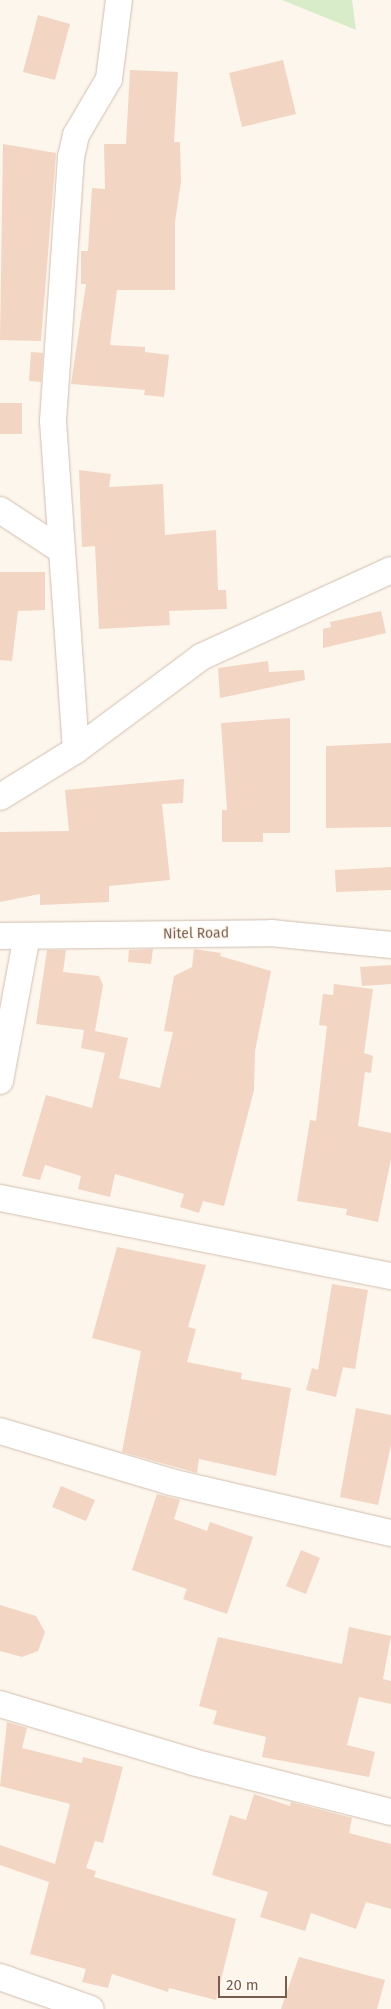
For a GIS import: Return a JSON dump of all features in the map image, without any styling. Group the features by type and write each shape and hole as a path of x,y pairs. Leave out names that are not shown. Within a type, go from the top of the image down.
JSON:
{"street":[{"path":"76,750 53,421 71,156 76,135 109,79 119,0"},
{"path":"0,510 61,550"},
{"path":"0,797 76,750 201,658 391,570"},
{"name":"Nitel Road","path":"0,936 271,933 391,945"},
{"path":"0,1081 27,936"},
{"path":"0,1198 391,1276"},
{"path":"0,1431 170,1482 391,1533"},
{"path":"0,1704 193,1762 391,1812"},
{"path":"0,1977 91,2009"}],"green space":[{"path":"282,0 352,0 356,30"}],"building":[{"path":"38,15 70,24 55,80 23,72"},
{"path":"283,60 296,114 242,127 229,73"},
{"path":"130,70 178,72 174,142 180,142 181,182 175,222 175,290 117,290 110,345 145,347 145,352 169,355 164,397 144,395 145,390 71,384 86,284 81,284 81,251 88,251 92,188 105,189 104,144 126,144"},
{"path":"3,144 56,153 41,341 0,340"},
{"path":"31,352 43,353 41,382 29,381"},
{"path":"0,403 22,403 22,434 0,434"},
{"path":"79,470 111,474 109,487 163,484 165,535 216,530 218,590 226,590 227,609 169,611 170,625 99,629 95,546 82,547"},
{"path":"0,572 45,572 45,610 18,611 12,661 0,660"},
{"path":"381,611 386,633 323,648 323,629 331,627 330,622"},
{"path":"268,661 269,672 304,670 305,680 220,698 218,668"},
{"path":"290,718 290,833 263,833 263,842 222,842 222,810 227,810 221,723"},
{"path":"391,743 391,827 326,828 326,746"},
{"path":"184,779 183,803 162,804 170,880 109,886 109,902 40,905 40,894 0,902 0,832 69,831 65,790"},
{"path":"391,867 391,890 336,892 335,870"},
{"path":"153,949 151,964 128,962 129,950"},
{"path":"194,949 221,953 220,956 271,971 255,1051 254,1090 224,1206 203,1201 199,1213 180,1207 184,1194 115,1174 110,1197 78,1189 81,1176 45,1165 40,1180 22,1176 46,1095 92,1108 105,1053 81,1048 84,1030 36,1024 47,950 66,950 63,972 99,976 103,985 95,1031 128,1038 119,1078 160,1088 173,1032 164,1031 174,976 192,967"},
{"path":"391,965 391,984 362,986 360,967"},
{"path":"334,984 373,989 364,1053 373,1056 371,1073 365,1072 358,1126 391,1133 391,1159 378,1222 346,1215 347,1209 297,1201 310,1120 316,1121 327,1026 319,1025 323,994 333,995"},
{"path":"117,1247 206,1265 188,1327 196,1329 187,1362 242,1373 241,1379 291,1388 276,1476 199,1459 197,1473 122,1452 141,1351 92,1338"},
{"path":"332,1284 368,1290 355,1369 343,1367 336,1397 306,1390 312,1368 318,1370"},
{"path":"356,1408 391,1415 391,1445 378,1505 340,1497"},
{"path":"61,1486 95,1500 86,1521 52,1507"},
{"path":"157,1494 180,1500 174,1519 207,1531 210,1522 253,1537 227,1614 183,1599 187,1589 132,1570"},
{"path":"301,1550 320,1558 306,1594 286,1586"},
{"path":"0,1605 36,1616 45,1632 38,1651 22,1657 0,1651"},
{"path":"349,1627 391,1636 383,1679 391,1681 391,1704 359,1697 347,1745 375,1752 369,1777 262,1757 266,1737 213,1724 217,1711 199,1706 218,1637 342,1664"},
{"path":"7,1722 27,1728 22,1748 82,1763 83,1757 123,1767 103,1843 95,1841 86,1868 96,1871 94,1877 236,1919 216,2000 169,1988 168,1992 112,1974 108,1988 82,1982 86,1969 30,1954 49,1882 0,1865 0,1845 55,1864 70,1804 0,1786"},
{"path":"254,1794 290,1806 291,1802 352,1818 349,1833 391,1844 391,1909 366,1902 356,1929 311,1913 305,1931 260,1917 268,1892 212,1875 230,1815 246,1820"},
{"path":"299,1957 385,1980 377,2009 281,2009"}]}
